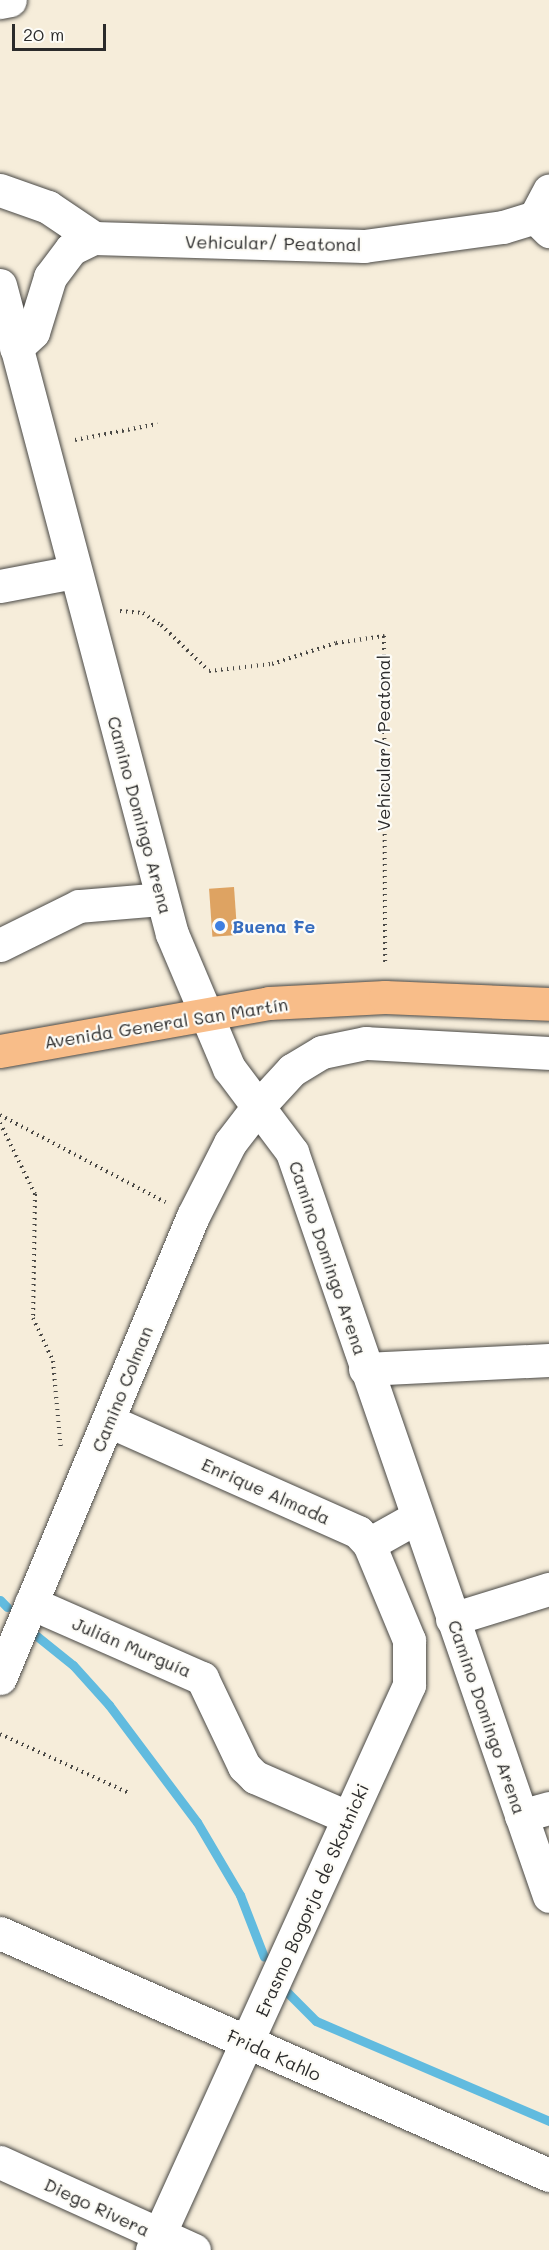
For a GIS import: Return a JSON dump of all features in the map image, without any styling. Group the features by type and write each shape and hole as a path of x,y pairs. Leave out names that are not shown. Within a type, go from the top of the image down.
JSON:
{"main road":[{"name":"Avenida General San Martín","path":"0,1051 269,1003 385,997 549,1004"}],"street":[{"path":"0,2 10,0"},
{"path":"0,190 48,207 94,238"},
{"name":"Vehicular/ Peatonal","path":"94,238 364,246 502,227 544,213"},
{"path":"16,348 33,332 50,277 71,249 94,238"},
{"name":"Camino Domingo Arena","path":"0,285 86,619 162,899 202,1014 229,1068 292,1152 452,1619 535,1812 549,1896"},
{"path":"0,586 74,572"},
{"path":"0,945 78,906 162,899"},
{"path":"257,1108 292,1070 312,1058 366,1043 549,1053"},
{"name":"Camino Colman","path":"0,1678 109,1421 192,1216 230,1143 257,1108"},
{"path":"365,1369 549,1360"},
{"name":"Enrique Almada","path":"109,1421 358,1532 369,1544"},
{"path":"369,1544 417,1517"},
{"name":"Erasmo Bogorja de Skotnicki","path":"155,2242 247,2044 347,1817 404,1698 411,1669 409,1640 369,1544"},
{"path":"452,1619 549,1589"},
{"name":"Julián Murguía","path":"31,1603 202,1678 244,1766 255,1777 347,1817"},
{"name":"Frida Kahlo","path":"0,1933 247,2044 549,2175"},
{"name":"Diego Rivera","path":"0,2162 155,2242 194,2250"}],"path":[{"path":"41,447 157,424"},
{"name":"Vehicular/ Peatonal","path":"86,619 105,613 143,613 209,671 272,664 336,643 384,636 385,997"},
{"path":"0,1115 192,1216"},
{"path":"0,1123 35,1194 33,1318 53,1361 57,1444 81,1487"},
{"path":"0,1734 129,1793"}],"building":[{"path":"234,887 237,935 212,937 209,889"}],"waterway":[{"path":"0,1600 7,1607"},
{"path":"33,1633 73,1665 109,1705 197,1822 240,1895 264,1957"},
{"path":"286,1991 316,2021 549,2121"}],"place":[{"name":"Buena Fe","path":"220,926"}]}
